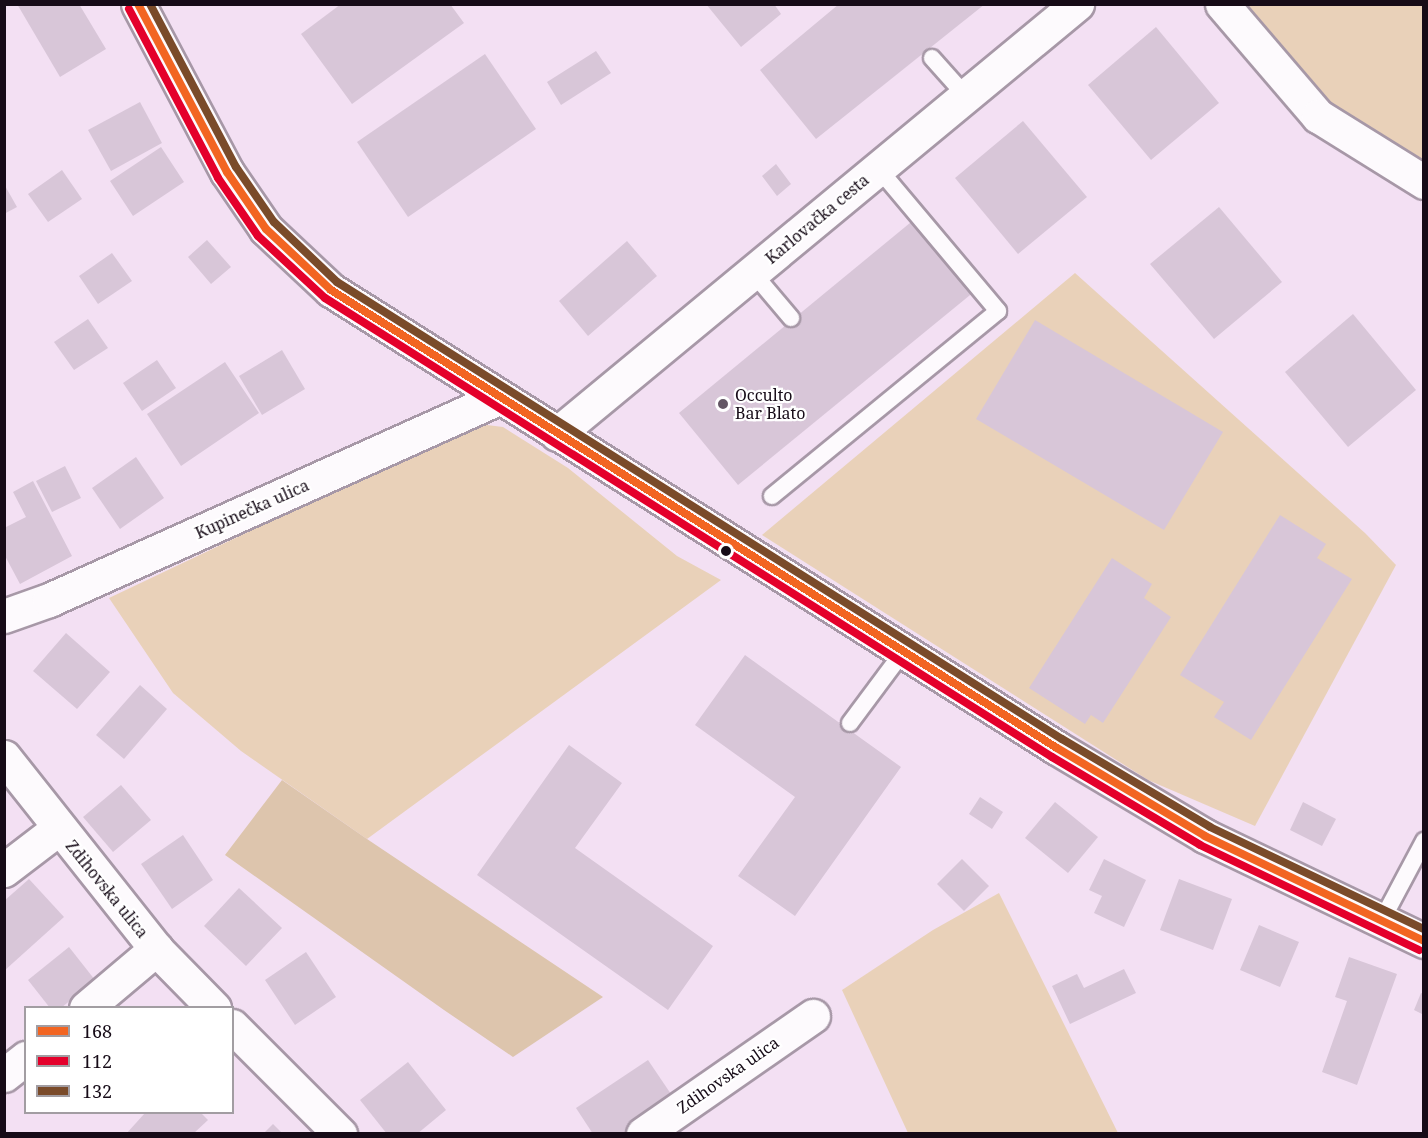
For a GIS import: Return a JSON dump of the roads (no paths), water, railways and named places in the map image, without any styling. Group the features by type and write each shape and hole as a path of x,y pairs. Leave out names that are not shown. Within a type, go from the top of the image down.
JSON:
{"street":[{"path":"138,4 227,172 266,229 331,290 498,398 903,652 1205,836 1424,941"},
{"name":"Karlovačka cesta","path":"557,434 1077,4"},
{"path":"1222,4 1318,116 1424,182"},
{"name":"Kupinečka ulica","path":"4,616 49,600 498,398"},
{"name":"Zdihovska ulica","path":"4,757 156,949 212,1006"},
{"name":"Zdihovska ulica","path":"4,870 59,828"},
{"name":"Zdihovska ulica","path":"88,1006 156,949"},
{"name":"Zdihovska ulica","path":"643,1134 813,1016"},
{"path":"234,1028 340,1134"},
{"path":"4,1075 24,1060"}],"lane":[{"path":"932,58 966,96"},
{"path":"771,496 998,311 879,169"},
{"path":"753,273 790,318"},
{"path":"850,723 903,652"},
{"path":"1382,922 1424,842"}],"place":[{"name":"Occulto Bar Blato","path":"723,404"}]}
